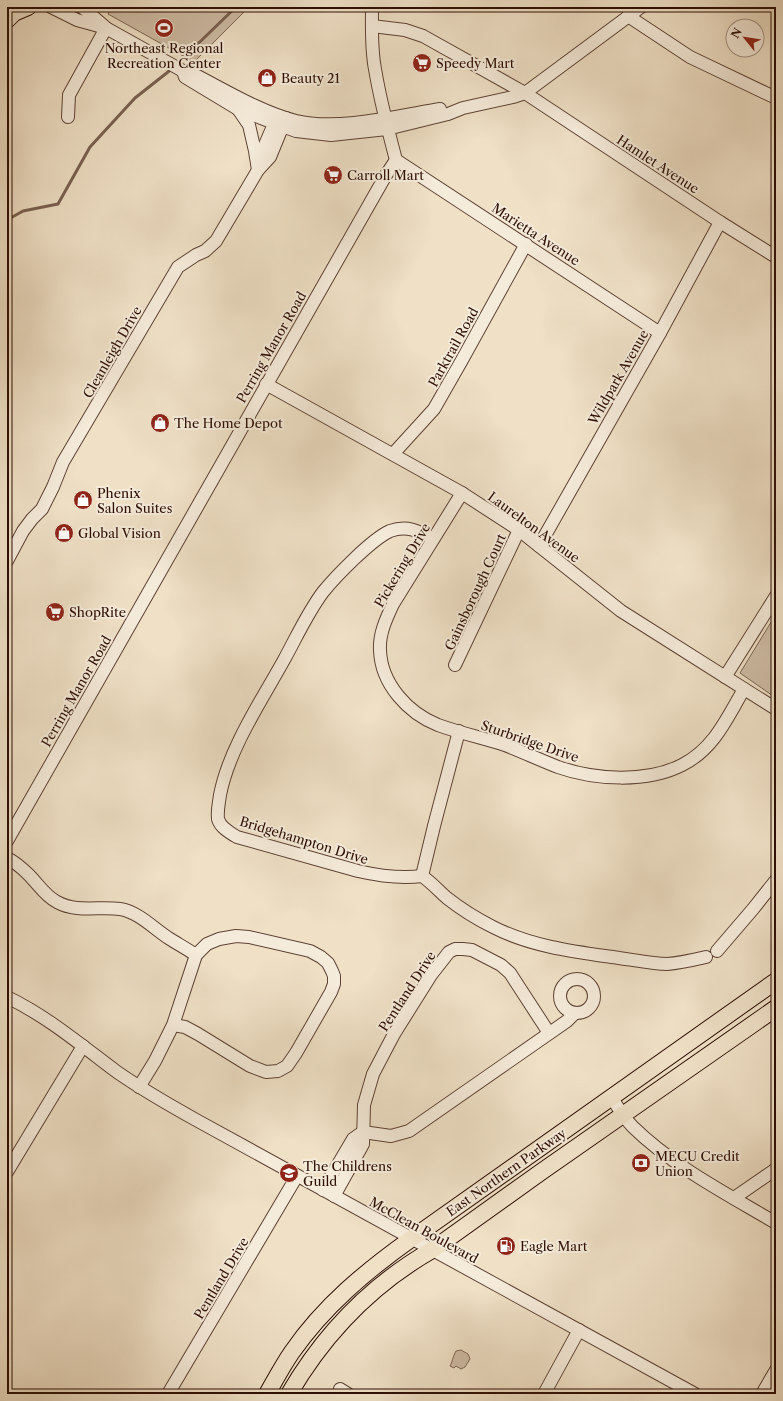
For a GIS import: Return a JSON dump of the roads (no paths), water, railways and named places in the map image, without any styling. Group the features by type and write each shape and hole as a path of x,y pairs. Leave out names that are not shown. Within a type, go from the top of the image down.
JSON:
{"main road":[{"path":"7,20 14,13 28,7"},
{"name":"East Northern Parkway","path":"267,1394 292,1352 323,1313 362,1276 411,1239 776,981"},
{"name":"East Northern Parkway","path":"289,1394 299,1376 326,1339 345,1317 368,1295 776,1008"}],"street":[{"path":"51,7 77,20 106,28"},
{"path":"82,7 106,28 182,71 188,71 262,109 280,121"},
{"path":"372,7 375,69 396,160"},
{"path":"182,71 185,77 238,109 280,121 295,121 320,125 387,123 446,108 463,108 525,93 640,7"},
{"path":"628,16 690,57 776,98"},
{"name":"Hamlet Avenue","path":"372,26 405,30 423,36 525,93 720,222 776,257"},
{"path":"68,117 69,94 106,28"},
{"path":"238,109 249,125 256,151 258,170"},
{"name":"Cleanleigh Drive","path":"7,561 23,532 32,519 42,509 63,462 178,267 205,251 216,241 258,170 270,158 280,121"},
{"name":"Marietta Avenue","path":"396,160 660,333"},
{"name":"Perring Manor Road","path":"7,841 266,384 396,160"},
{"name":"Wildpark Avenue","path":"539,546 660,333 720,222"},
{"name":"Parktrail Road","path":"393,454 434,409 526,244"},
{"name":"Laurelton Avenue","path":"266,384 462,493 519,530 621,611 776,709"},
{"name":"Pickering Drive","path":"459,732 437,724 419,714 406,704 386,678 381,663 380,650 384,623 393,604 462,493"},
{"name":"Bridgehampton Drive","path":"422,876 395,878 376,876 238,837 223,828 218,821 217,809 223,779 234,751 303,625 322,594 334,580 375,540 390,532 403,528 409,528 433,539"},
{"name":"Gainsborough Court","path":"455,665 519,530"},
{"path":"725,677 776,596"},
{"name":"Sturbridge Drive","path":"459,732 491,740 559,767 577,772 613,777 640,777 653,775 682,766 704,750 715,739 744,689"},
{"path":"459,732 422,876 460,908 493,927 515,937 576,952 666,964 683,962 711,954 753,909 776,880"},
{"path":"7,858 28,874 44,892 56,902 68,907 82,909 120,909 130,912 196,955"},
{"path":"139,1087 155,1061 173,1024 196,955 207,944 224,938 236,936 310,951 328,963 334,976 334,984 331,992 296,1054 287,1066 278,1071 266,1072 250,1066 198,1034 185,1027 173,1024"},
{"name":"Pentland Drive","path":"334,1196 363,1144 364,1105 373,1074 394,1034 431,975 449,952 455,949 472,950 501,965 510,974 549,1033"},
{"name":"McClean Boulevard","path":"7,997 43,1017 139,1087 411,1239 695,1394"},
{"path":"323,1190 353,1139 364,1132 391,1136 409,1131 567,1021 575,1013"},
{"path":"7,1172 83,1046"},
{"path":"612,1098 633,1127 667,1156 776,1223"},
{"path":"734,1198 776,1169"},
{"name":"Pentland Drive","path":"168,1394 297,1176"},
{"path":"544,1394 579,1330"},
{"path":"762,1394 776,1370"}],"waterway":[{"path":"177,64 236,7"},
{"path":"7,220 23,211 58,204 90,147 135,98 173,68"}],"place":[{"name":"Northeast Regional Recreation Center","path":"164,28"},
{"name":"Speedy Mart","path":"422,63"},
{"name":"Beauty 21","path":"267,78"},
{"name":"Carroll Mart","path":"333,175"},
{"name":"The Home Depot","path":"160,423"},
{"name":"Phenix Salon Suites","path":"83,500"},
{"name":"Global Vision","path":"64,533"},
{"name":"ShopRite","path":"55,612"},
{"name":"MECU Credit Union","path":"641,1163"},
{"name":"The Childrens Guild","path":"289,1173"},
{"name":"Eagle Mart","path":"506,1246"}]}
